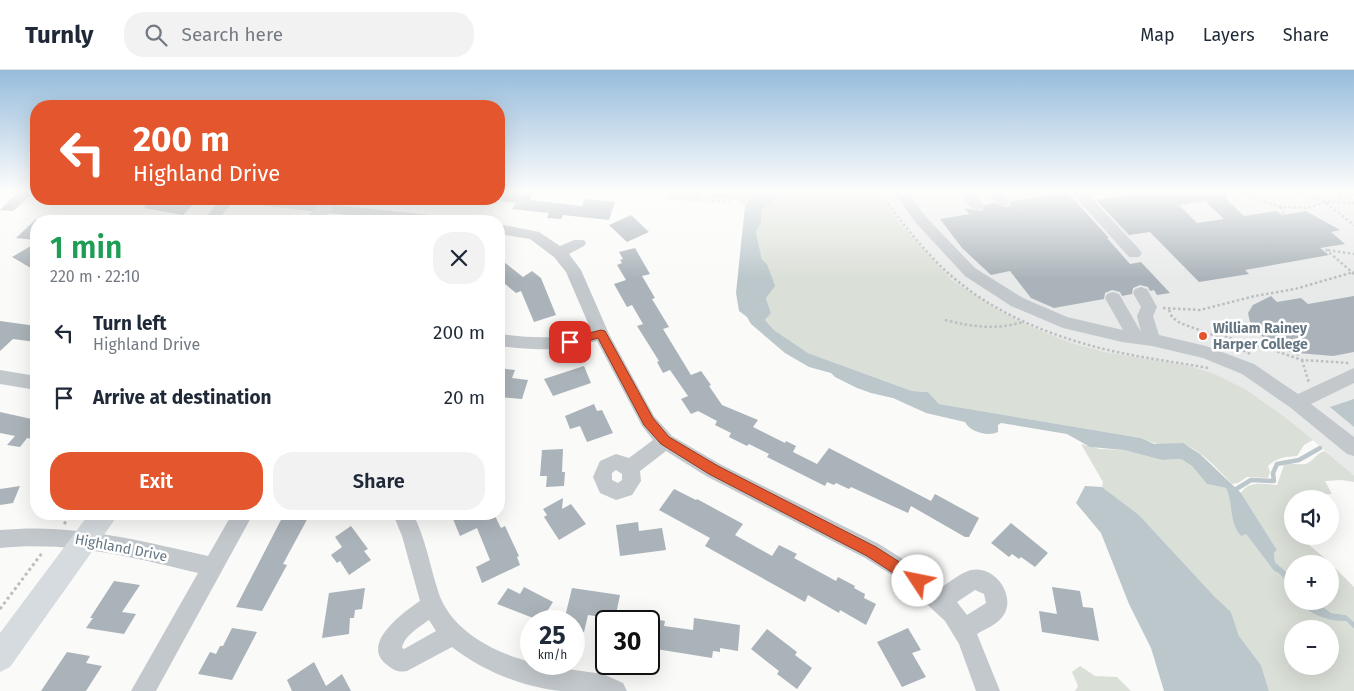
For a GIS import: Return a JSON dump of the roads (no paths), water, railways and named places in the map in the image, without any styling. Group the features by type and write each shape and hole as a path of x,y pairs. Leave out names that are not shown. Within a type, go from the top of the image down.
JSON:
{"main road":[{"path":"0,657 100,520"}],"street":[{"path":"922,221 970,272 1026,306 1063,322 1111,334 1152,340 1206,352 1248,369 1297,403 1354,448"},
{"path":"1105,221 1134,252"},
{"path":"505,230 534,236 559,253 572,270 601,334 648,421 665,441 713,470 872,551 910,575 953,613 978,662 988,691"},
{"path":"559,253 580,243"},
{"path":"1112,298 1130,325 1134,338"},
{"path":"1145,300 1145,316 1152,340"},
{"path":"1111,334 1118,327 1123,313"},
{"path":"505,341 540,345 570,342 601,334"},
{"path":"1297,403 1354,376"},
{"path":"0,377 30,382"},
{"path":"630,468 665,441"},
{"path":"143,691 239,520"},
{"path":"406,520 416,544 432,605 453,634 478,652 524,672 603,686 615,691"},
{"name":"Highland Drive","path":"0,538 22,535 87,539 212,567"},
{"path":"940,601 972,580 986,582 992,587 998,600 994,611 963,630"},
{"path":"432,605 394,636 389,648 391,654 400,661 407,660 453,634"}],"waterway":[{"path":"1233,491 1251,480 1274,481 1273,473 1277,464 1299,460 1320,448"}],"place":[{"name":"William Rainey Harper College","path":"1203,336"}]}
